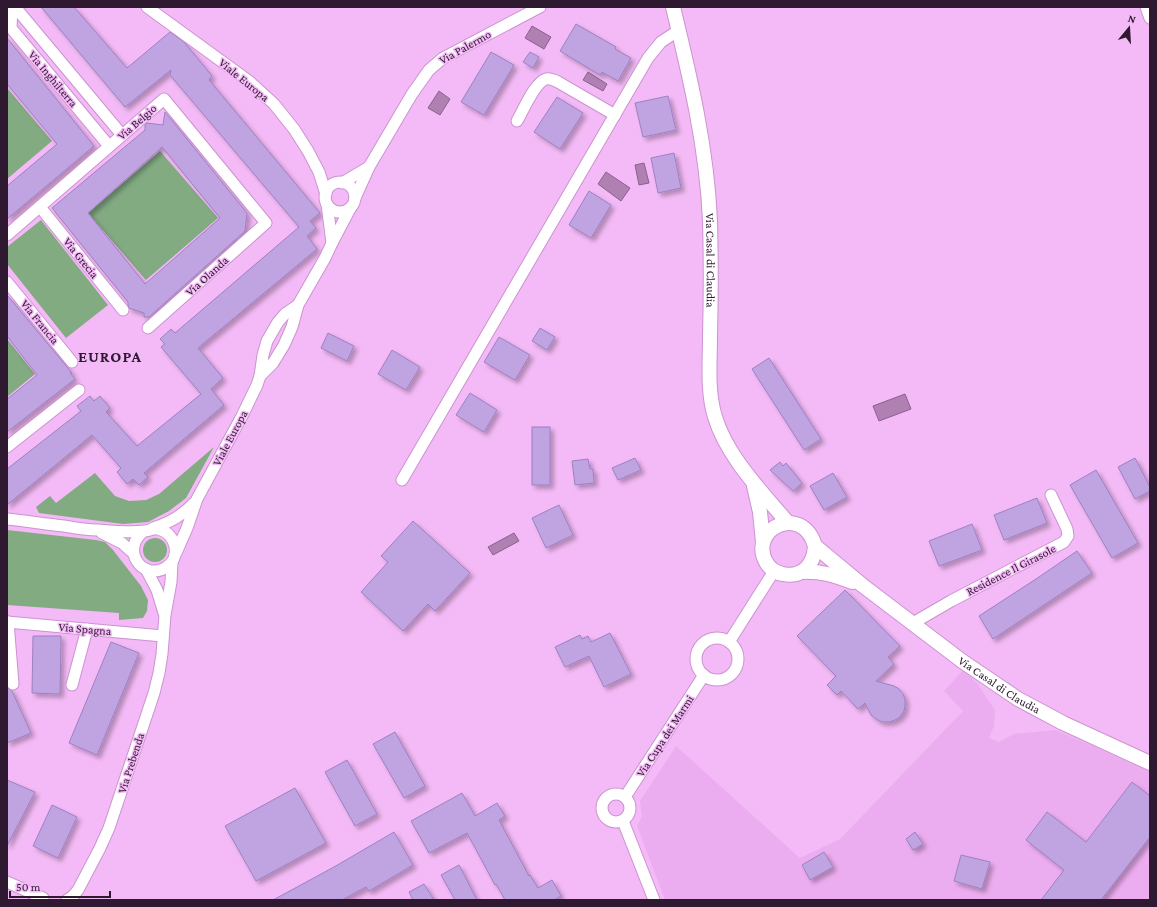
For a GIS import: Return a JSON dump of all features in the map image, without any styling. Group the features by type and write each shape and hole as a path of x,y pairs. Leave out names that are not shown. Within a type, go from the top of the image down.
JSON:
{"street":[{"name":"Via Inghilterra","path":"13,7 122,135"},
{"name":"Via Inghilterra","path":"13,7 11,28 109,146"},
{"name":"Viale Europa","path":"147,7 235,71 266,97 281,112 308,150 319,172 327,199 332,243"},
{"name":"Via Palermo","path":"353,202 369,167 418,85 435,64 540,7"},
{"name":"Via Casal di Claudia","path":"665,7 679,30"},
{"name":"Via Casal di Claudia","path":"673,7 691,81 702,141 709,208 710,380 712,408 725,440 753,482 788,523 803,527 812,538 815,546 862,586 978,672 1032,707 1150,763"},
{"path":"1146,7 1150,18"},
{"path":"402,480 654,50 661,42 679,30"},
{"path":"517,121 538,84 545,79 558,82 615,115"},
{"name":"Via Belgio","path":"7,235 164,99 266,223"},
{"name":"Via Palermo","path":"339,183 369,167"},
{"path":"319,172 339,183 350,186 354,193 353,202 347,210 338,212 334,210 327,199 330,187 339,183"},
{"name":"Viale Europa","path":"260,376 273,363 284,345 292,327 298,305 325,258 353,202"},
{"name":"Via Grecia","path":"40,206 123,310"},
{"name":"Via Olanda","path":"148,328 266,223"},
{"name":"Via Francia","path":"7,282 72,362"},
{"name":"Viale Europa","path":"174,558 187,528 197,499 242,416 260,376 263,355 270,334 285,314 298,305"},
{"path":"7,447 79,390"},
{"name":"Via Casal di Claudia","path":"753,482 760,512 763,542 762,550 764,558 774,571 787,575 811,571 829,574 862,586"},
{"name":"Residence Il Girasole","path":"913,624 951,600 1064,542 1068,536 1067,529 1051,495"},
{"name":"Viale Europa","path":"148,530 167,524 177,518 197,499"},
{"name":"Viale Europa","path":"7,518 96,530 158,529 170,535 174,540 176,546 174,558"},
{"path":"763,542 772,528 780,524 788,523"},
{"name":"Viale Europa","path":"96,530 126,546 133,553 140,565 146,569"},
{"path":"133,553 136,540 139,535 148,530"},
{"path":"801,572 807,568 812,561 815,546"},
{"path":"146,569 160,571 167,567 174,558"},
{"name":"Via Prebenda","path":"68,900 78,890 100,848 112,818 154,693 160,663 165,615 174,558"},
{"name":"Via Prebenda","path":"146,569 157,590 165,615"},
{"path":"729,642 774,571"},
{"path":"7,622 13,684"},
{"name":"Via Spagna","path":"7,622 163,636"},
{"path":"72,685 87,629"},
{"path":"717,638 724,639 729,642 734,647 738,659 734,671 717,680 704,675 697,665 696,659 700,646 710,639 717,638"},
{"name":"Via Cupa dei Marmi","path":"625,797 704,675"},
{"path":"611,795 621,795 625,797 630,804 631,809 627,818 623,821 614,822 606,818 602,810 604,801 611,795"},
{"path":"623,821 654,900"},
{"path":"7,882 45,899"}],"shaded area":[{"path":"532,26 551,37 544,49 525,38"},
{"path":"588,72 607,84 603,91 583,80"},
{"path":"439,91 450,99 440,115 428,108"},
{"path":"644,163 649,183 639,185 635,165"},
{"path":"606,172 630,188 621,201 598,184"},
{"path":"905,394 911,409 879,421 873,406"},
{"path":"514,533 519,541 493,555 488,547"},
{"path":"963,670 977,683 995,710 994,726 989,738 999,742 1014,734 1055,730 1150,772 1150,900 665,900 637,826 642,816 640,801 676,746 800,858 840,839 963,711 944,691"}],"green space":[{"path":"7,88 52,141 7,179"},
{"path":"160,151 218,218 146,280 88,213"},
{"path":"41,220 108,305 66,338 7,264 7,247"},
{"path":"7,339 35,374 7,397"},
{"path":"214,447 186,498 169,511 148,522 123,524 39,513 36,507 50,496 56,503 95,473 115,496 129,501 146,500 159,494"},
{"path":"7,530 105,542 141,586 148,600 147,611 143,618 119,620 119,613 7,605"},
{"path":"150,538 160,538 167,545 167,555 160,562 150,562 143,555 143,545"}],"building":[{"path":"41,7 74,7 127,68 170,32 184,42 212,76 209,80 320,213 310,221 316,228 307,236 317,249 198,348 223,378 211,389 224,405 144,473 148,477 139,485 133,479 127,484 117,472 121,468 92,435 7,505 7,469 81,411 77,406 90,396 94,401 100,396 110,408 106,412 137,446 201,394 161,347 165,344 160,339 171,329 175,333 299,227 170,75 171,70 125,107"},
{"path":"576,24 616,47 615,49 631,58 618,81 602,72 600,75 560,51"},
{"path":"7,38 94,146 7,219 7,186 57,144 7,84"},
{"path":"491,52 514,65 484,115 461,102"},
{"path":"530,52 539,57 533,68 523,62"},
{"path":"668,96 676,130 643,137 635,103"},
{"path":"557,97 583,113 560,149 534,132"},
{"path":"165,112 247,213 245,231 149,317 144,317 144,313 129,308 128,302 52,208 145,130 145,125 147,123 163,125","holes":["162,147 220,218 145,284 88,213"]},
{"path":"674,153 681,188 658,193 651,158"},
{"path":"589,191 611,205 591,238 569,225"},
{"path":"7,295 72,373 70,373 75,379 7,432 7,399 37,375 7,336"},
{"path":"540,328 555,337 547,350 532,341"},
{"path":"328,333 354,346 347,361 321,348"},
{"path":"499,337 530,355 515,380 484,362"},
{"path":"392,350 420,367 406,390 378,374"},
{"path":"769,358 821,439 804,450 752,369"},
{"path":"470,393 497,410 484,432 456,415"},
{"path":"532,427 550,427 550,485 532,485"},
{"path":"635,458 641,470 618,480 612,468"},
{"path":"1135,458 1150,487 1150,491 1135,499 1118,467"},
{"path":"588,459 590,469 593,469 594,483 575,485 572,461"},
{"path":"780,462 783,466 786,463 802,483 793,491 770,470"},
{"path":"1096,470 1138,543 1112,558 1070,485"},
{"path":"833,473 847,497 824,510 810,486"},
{"path":"1037,498 1047,523 1004,540 994,515"},
{"path":"559,505 573,535 546,548 532,518"},
{"path":"413,521 470,573 435,611 428,604 403,631 361,592 388,562 381,556"},
{"path":"972,524 982,550 939,566 929,541"},
{"path":"1077,551 1092,573 993,639 979,616"},
{"path":"845,590 900,646 888,657 894,664 876,681 894,686 903,694 905,699 904,711 900,717 895,720 882,722 871,715 865,703 858,709 841,691 837,695 827,685 836,676 797,636"},
{"path":"610,633 631,674 604,687 589,656 565,667 555,647 580,635 582,639 588,636 591,642"},
{"path":"33,636 61,636 60,694 32,693"},
{"path":"111,642 139,653 97,755 69,743"},
{"path":"7,687 12,691 31,733 7,743"},
{"path":"395,732 425,786 404,798 373,744"},
{"path":"347,760 377,814 355,826 325,772"},
{"path":"7,780 35,792 7,846"},
{"path":"1132,782 1150,796 1150,837 1101,900 1041,900 1064,870 1026,840 1047,812 1086,842"},
{"path":"295,788 326,843 256,881 225,826"},
{"path":"462,793 475,816 497,803 505,816 499,820 529,876 530,875 538,888 552,880 561,896 554,900 505,900 496,884 495,885 467,833 429,853 411,821"},
{"path":"52,805 77,817 58,858 33,846"},
{"path":"394,832 413,865 369,891 366,887 342,900 273,900 334,867"},
{"path":"915,832 923,844 913,850 906,839"},
{"path":"824,852 833,867 810,880 802,865"},
{"path":"961,855 990,862 982,889 954,881"},
{"path":"459,865 477,900 455,900 441,875"},
{"path":"424,884 434,900 413,900 409,892"}],"district":[{"name":"EUROPA","path":"110,356"}]}
